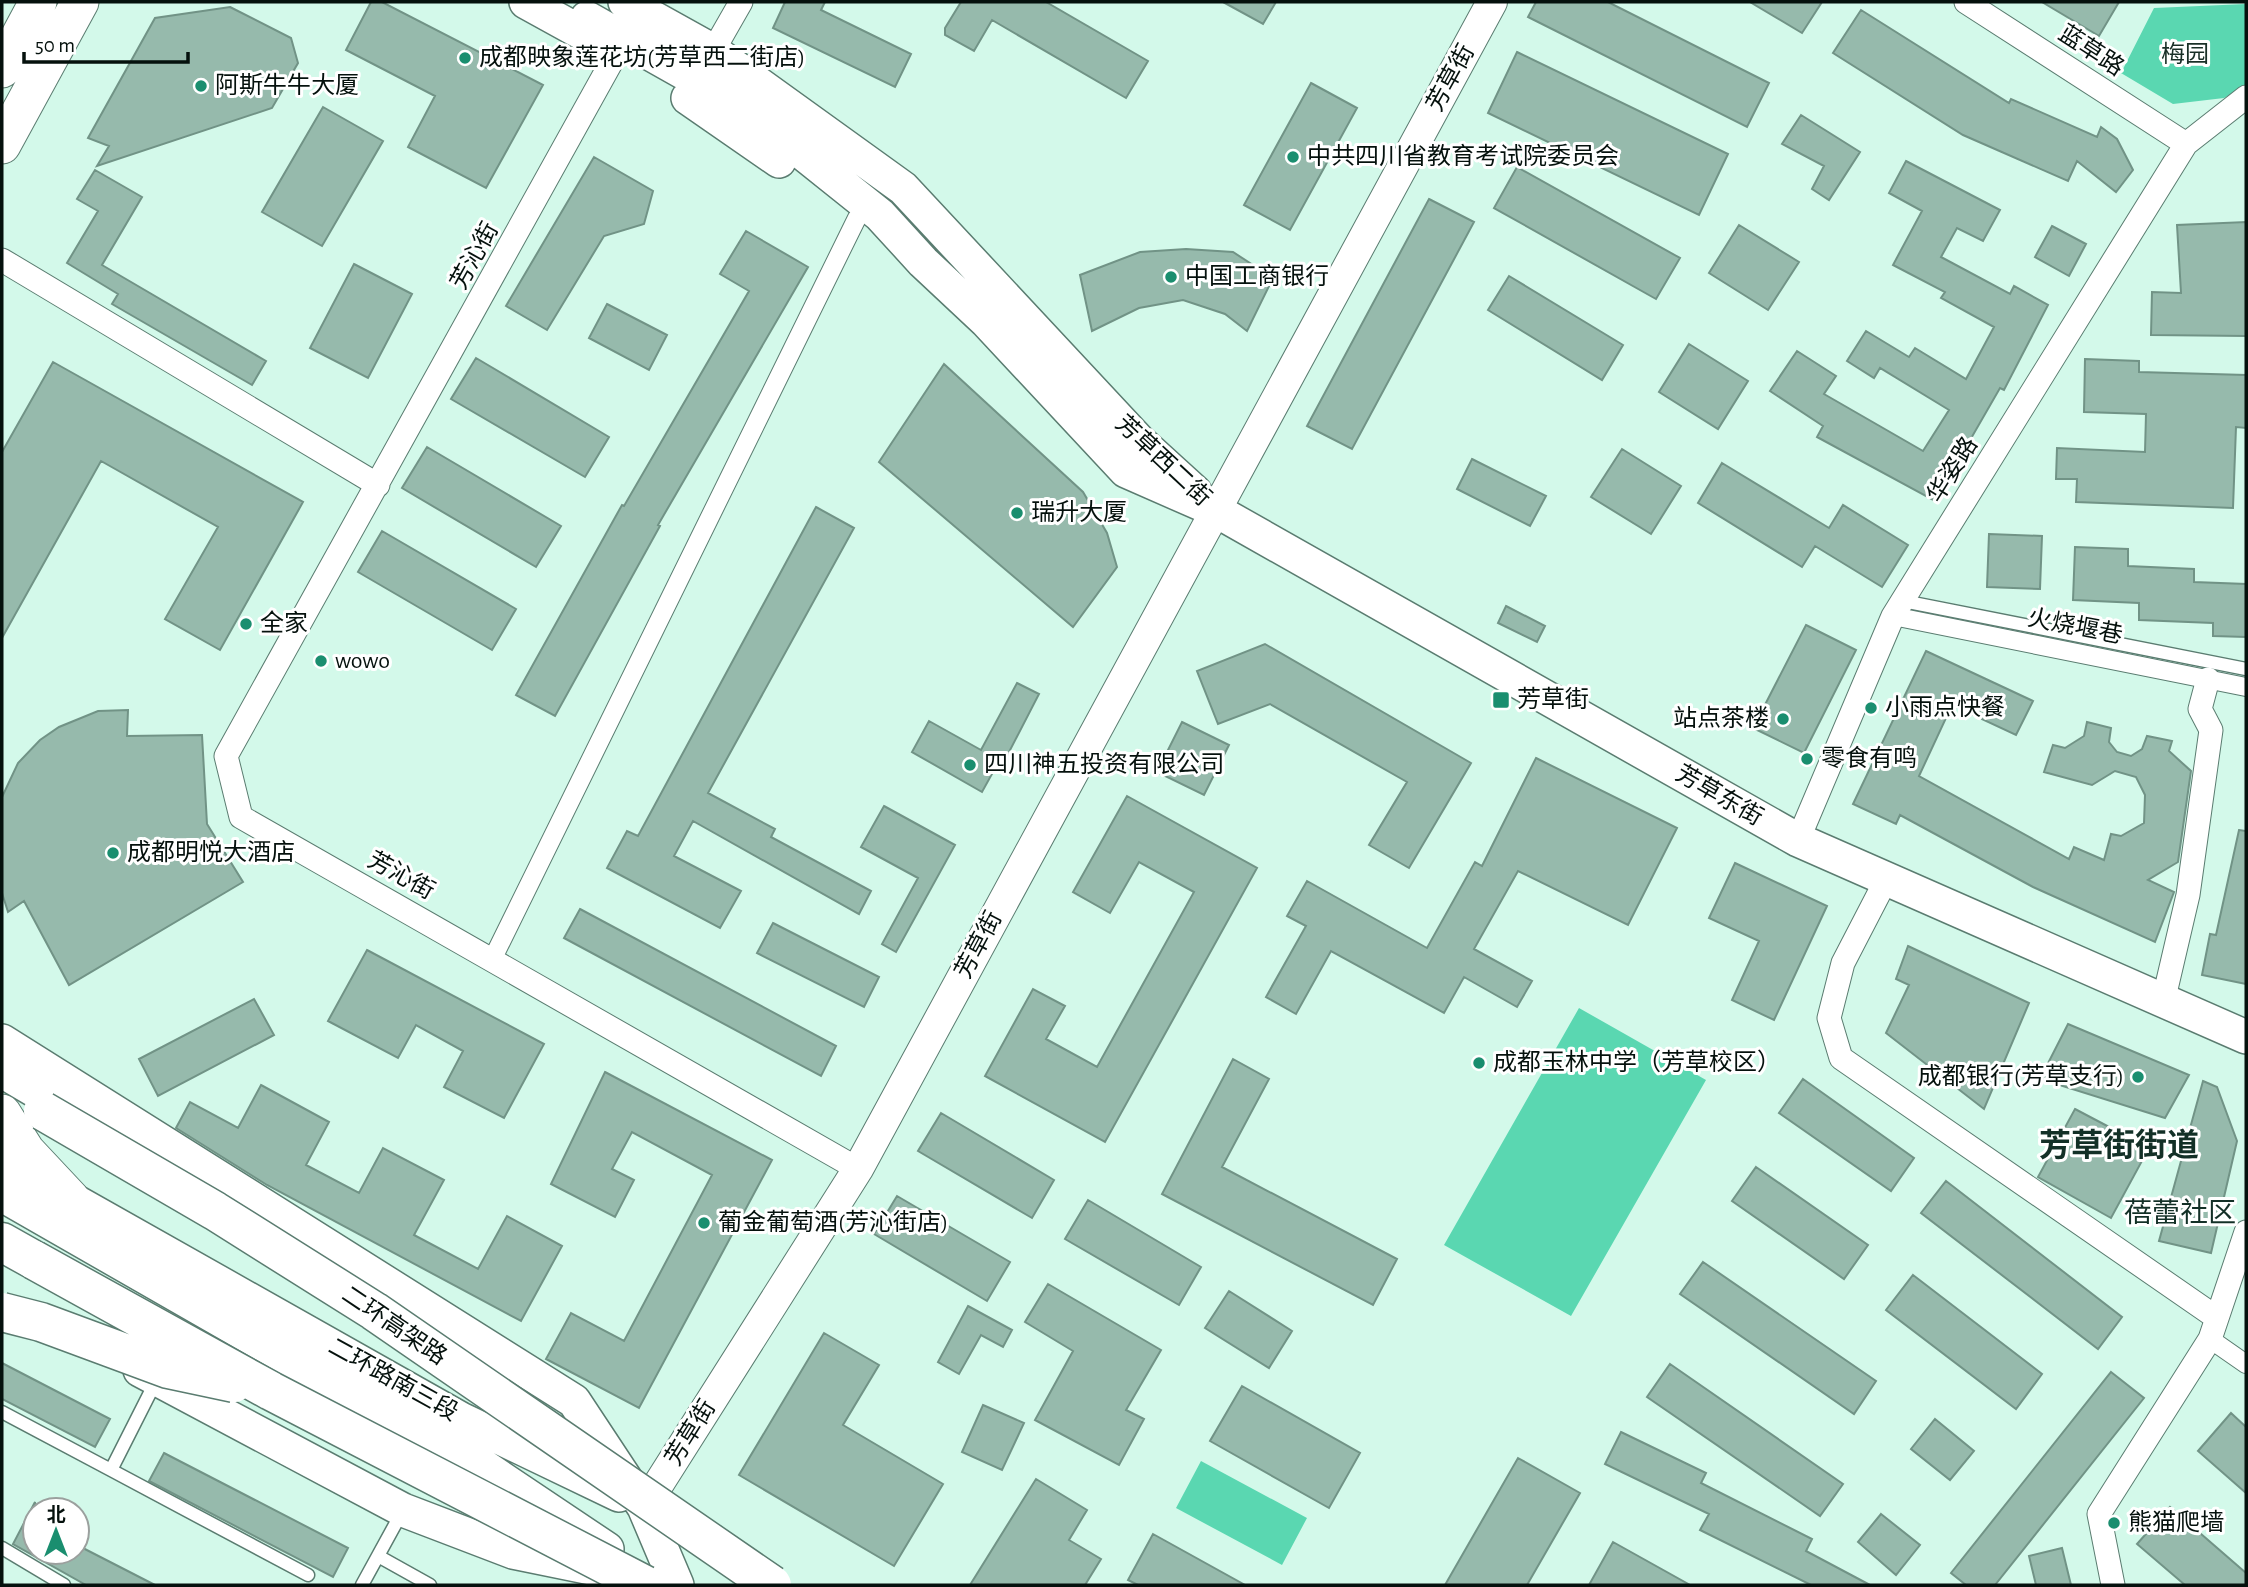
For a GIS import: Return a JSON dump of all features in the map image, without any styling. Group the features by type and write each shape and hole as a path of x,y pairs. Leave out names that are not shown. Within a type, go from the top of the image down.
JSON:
{"highway":[{"path":"2,1068 198,1183 215,1211"},
{"name":"二环高架路","path":"2,1088 215,1211 374,1311 772,1585"},
{"path":"2,1242 281,1376 658,1584"},
{"path":"2,1312 41,1322 168,1369 281,1376"}],"main road":[{"path":"2,69 38,2"},
{"path":"2,145 80,2"},
{"path":"526,2 617,52 716,116 923,262"},
{"path":"625,2 713,51 903,188 961,253"},
{"path":"923,262 880,215 745,107 590,12 766,109 901,215 961,253"},
{"name":"芳草西二街","path":"961,253 1139,441 1215,510"},
{"name":"芳草西二街","path":"923,262 986,321 1126,471 1215,510"},
{"name":"芳草东街","path":"1215,510 1798,841 2246,1037"},
{"path":"2,1041 574,1402 644,1507 658,1584 513,1552 403,1510 2,1296"},
{"path":"2,1113 26,1151 71,1199"},
{"name":"二环路南三段","path":"2,1160 461,1419 644,1507 792,1585"},
{"name":"二环路南三段","path":"2,1195 281,1376"}],"street":[{"path":"713,51 740,2"},
{"name":"芳草街","path":"644,1507 858,1169 1493,2"},
{"name":"蓝草路","path":"1966,2 2186,144"},
{"name":"芳沁街","path":"617,52 226,755 241,817 493,958 858,1169"},
{"path":"2186,144 2246,97"},
{"name":"华姿路","path":"1798,841 1898,608 2186,144"},
{"path":"493,958 857,218"},
{"path":"2,260 378,485"},
{"name":"火烧堰巷","path":"1898,608 2246,687"},
{"path":"2163,1002 2190,881 2211,730 2200,709 2208,679"},
{"path":"1886,880 1843,963 1829,1018 1841,1058 2214,1329 2246,1364"},
{"path":"2113,1585 2099,1514 2214,1329 2246,1232"}],"lane":[{"path":"1898,608 2246,669"},
{"path":"111,1470 157,1379"},
{"path":"2,1412 308,1576"},
{"path":"362,1585 403,1510"},
{"path":"2,1548 64,1585"},
{"path":"378,1556 430,1585"}],"green space":[{"name":"梅园","path":"2246,4 2246,86 2224,98 2173,104 2121,73 2154,8"},
{"path":"1579,1008 1706,1080 1571,1316 1444,1245"},
{"path":"1201,1461 1307,1518 1282,1565 1176,1508"}],"building":[{"path":"371,2 382,2 543,85 486,188 408,147 435,96 346,50"},
{"path":"785,2 825,2 821,10 911,54 895,87 773,28"},
{"path":"961,2 1046,2 1148,61 1126,98 992,20 974,51 945,35 945,28"},
{"path":"1223,2 1276,2 1263,24"},
{"path":"1536,2 1608,2 1769,83 1747,127 1528,17"},
{"path":"1750,2 1822,2 1802,33"},
{"path":"2042,2 2119,2 2099,36"},
{"name":"阿斯牛牛大厦","path":"230,7 291,38 298,63 272,108 97,166 109,146 88,138 155,18"},
{"path":"1861,10 2009,103 2011,99 2097,137 2101,127 2117,139 2133,170 2116,192 2077,161 2068,181 1963,135 1833,53"},
{"path":"1517,52 1728,154 1699,215 1488,113"},
{"path":"1311,83 1357,108 1290,230 1244,205"},
{"path":"323,107 383,141 322,246 262,212"},
{"path":"1801,115 1860,152 1829,200 1812,189 1824,166 1782,144"},
{"path":"594,157 653,191 644,224 604,236 547,330 506,306"},
{"path":"1906,161 2000,210 1983,241 1957,228 1941,257 2010,294 2014,286 2048,305 2004,390 2000,388 1935,501 1817,437 1823,426 1770,391 1797,351 1836,376 1824,394 1923,451 1949,410 1880,368 1874,378 1847,361 1866,331 1909,357 1915,348 1966,379 1994,327 1941,298 1945,292 1893,265 1922,211 1889,193"},
{"path":"1517,167 1680,258 1656,299 1494,208"},
{"path":"95,170 142,197 102,265 266,361 252,385 112,304 118,294 67,263 98,211 77,199"},
{"path":"1429,199 1474,222 1352,449 1307,426"},
{"path":"2246,222 2246,336 2151,335 2152,292 2181,293 2177,225"},
{"path":"1739,225 1799,262 1768,310 1709,273"},
{"path":"2052,226 2086,244 2069,276 2035,257"},
{"path":"746,231 808,267 658,525 660,526 555,716 516,695 622,505 624,506 749,291 720,274"},
{"path":"1186,249 1233,252 1273,278 1247,331 1225,314 1183,300 1139,308 1092,331 1080,275 1140,252"},
{"path":"354,264 412,294 368,378 310,348"},
{"path":"1509,276 1623,345 1602,380 1488,310"},
{"path":"607,304 667,335 649,370 589,338"},
{"path":"1689,344 1748,381 1718,429 1659,392"},
{"path":"476,358 609,437 585,477 451,399"},
{"path":"2085,359 2139,361 2139,372 2246,375 2246,428 2236,427 2233,508 2076,502 2077,479 2056,479 2057,448 2145,452 2146,414 2084,412"},
{"path":"53,362 303,502 220,650 165,619 218,527 101,461 2,638 2,452"},
{"name":"瑞升大厦","path":"944,364 1083,492 1107,533 1117,567 1073,627 879,462"},
{"path":"427,447 561,526 536,567 402,488"},
{"path":"1622,449 1681,486 1651,534 1591,497"},
{"path":"1472,459 1546,496 1530,526 1457,489"},
{"path":"1722,463 1829,528 1843,505 1908,545 1882,587 1815,546 1802,567 1698,503"},
{"path":"816,507 854,528 708,793 775,829 771,837 871,891 859,914 693,821 674,856 741,891 720,928 607,868 627,831 638,836"},
{"path":"382,531 516,609 492,650 358,572"},
{"path":"1989,534 2042,536 2040,589 1987,587"},
{"path":"2075,547 2128,549 2128,566 2194,569 2194,582 2246,584 2246,637 2213,636 2213,623 2139,620 2139,603 2073,600"},
{"path":"1506,606 1545,626 1537,642 1498,623"},
{"path":"1806,625 1856,650 1804,753 1753,728"},
{"path":"1265,644 1471,763 1409,868 1369,845 1407,782 1270,704 1218,724 1197,671"},
{"path":"1926,651 2033,701 2016,735 1952,705 1919,776 2069,859 2074,847 2104,860 2111,834 2121,836 2144,823 2145,795 2136,777 2115,771 2092,785 2044,772 2053,745 2065,748 2084,736 2087,722 2111,728 2109,742 2117,752 2131,756 2142,749 2147,736 2172,741 2169,751 2191,771 2178,862 2148,880 2174,892 2155,942 2033,887 1900,815 1896,824 1853,804"},
{"path":"1017,683 1039,694 1007,756 1003,754 982,792 912,752 929,721 981,750"},
{"name":"成都明悦大酒店","path":"128,710 127,736 202,735 207,824 243,882 69,985 24,901 8,912 2,893 2,797 18,763 40,740 59,727 98,711"},
{"path":"1182,722 1229,745 1204,795 1157,772"},
{"path":"1536,758 1677,828 1628,925 1518,871 1474,949 1532,981 1517,1007 1464,977 1444,1013 1331,951 1296,1014 1266,997 1306,926 1287,916 1307,881 1427,948 1475,862 1482,866"},
{"path":"1127,796 1257,868 1105,1142 985,1076 1033,989 1065,1006 1046,1039 1097,1067 1194,892 1139,862 1110,913 1073,892"},
{"path":"884,806 955,845 896,952 882,944 918,878 861,847"},
{"path":"2239,830 2246,831 2246,984 2202,975 2210,934 2216,935"},
{"path":"1735,863 1827,906 1774,1020 1732,1000 1759,941 1709,918"},
{"path":"580,909 836,1046 821,1076 564,938"},
{"path":"773,923 879,977 864,1007 757,953"},
{"path":"1908,946 2029,1003 1984,1109 1886,1033 1909,985 1896,979"},
{"path":"367,950 544,1044 504,1118 444,1087 463,1051 416,1025 398,1058 328,1021"},
{"path":"254,999 274,1035 158,1096 139,1059"},
{"path":"2068,1024 2189,1075 2165,1118 2040,1079"},
{"path":"1233,1059 1269,1079 1222,1167 1397,1259 1373,1305 1162,1194"},
{"path":"605,1072 772,1160 639,1408 546,1359 571,1313 624,1341 712,1175 632,1132 612,1169 634,1180 615,1217 551,1184"},
{"path":"1803,1079 1914,1158 1891,1191 1779,1113"},
{"path":"2203,1081 2217,1087 2237,1141 2211,1253 2159,1241"},
{"path":"261,1085 329,1122 306,1165 359,1193 383,1148 444,1180 414,1235 478,1269 507,1216 562,1246 521,1321 267,1185 176,1128 190,1102 238,1128"},
{"path":"2075,1109 2149,1148 2111,1218 2038,1177"},
{"path":"941,1113 1054,1180 1032,1218 918,1151"},
{"path":"1756,1167 1868,1245 1844,1279 1732,1201"},
{"path":"1946,1181 2122,1317 2098,1349 1921,1213"},
{"path":"897,1196 1010,1262 987,1301 874,1234"},
{"path":"1088,1200 1201,1267 1179,1305 1065,1239"},
{"path":"1703,1262 1876,1381 1854,1414 1680,1294"},
{"path":"1913,1275 2042,1374 2016,1409 1886,1310"},
{"path":"1048,1284 1161,1350 1126,1410 1144,1419 1119,1465 1035,1420 1073,1351 1025,1322"},
{"path":"1229,1291 1292,1331 1269,1368 1205,1328"},
{"path":"968,1306 1012,1330 1003,1347 981,1335 959,1374 938,1362"},
{"path":"824,1333 879,1365 843,1425 943,1484 894,1566 739,1475"},
{"path":"2,1363 110,1419 95,1447 2,1399"},
{"path":"1670,1364 1843,1484 1820,1516 1647,1397"},
{"path":"2111,1372 2144,1398 1995,1585 1966,1585 1951,1573"},
{"path":"1242,1386 1360,1453 1329,1508 1210,1441"},
{"path":"983,1405 1024,1423 1002,1470 962,1452"},
{"path":"2231,1413 2246,1427 2246,1493 2198,1451"},
{"path":"1935,1419 1974,1451 1950,1480 1911,1449"},
{"path":"1621,1432 1706,1473 1701,1483 1812,1539 1806,1551 1870,1585 1811,1585 1700,1530 1709,1514 1605,1464"},
{"path":"164,1453 348,1548 333,1577 149,1481"},
{"path":"1518,1458 1580,1493 1527,1585 1445,1585"},
{"path":"1036,1479 1087,1510 1069,1540 1101,1559 1085,1585 970,1585"},
{"path":"2170,1507 2246,1573 2246,1585 2185,1585 2137,1544"},
{"path":"1881,1514 1920,1545 1896,1575 1858,1542"},
{"path":"21,1529 21,1548 13,1544"},
{"path":"1153,1534 1245,1585 1138,1585 1128,1580"},
{"path":"1613,1542 1690,1585 1589,1585"},
{"path":"2062,1548 2071,1585 2036,1585 2029,1556"},
{"path":"91,1552 155,1585 86,1585 52,1566 91,1566"}],"place":[{"name":"成都映象莲花坊(芳草西二街店)","path":"465,58"},
{"name":"阿斯牛牛大厦","path":"201,86"},
{"name":"中共四川省教育考试院委员会","path":"1293,157"},
{"name":"中国工商银行","path":"1171,277"},
{"name":"瑞升大厦","path":"1017,513"},
{"name":"全家","path":"246,624"},
{"name":"wowo","path":"321,661"},
{"name":"芳草街","path":"1501,700"},
{"name":"小雨点快餐","path":"1871,708"},
{"name":"站点茶楼","path":"1783,719"},
{"name":"零食有鸣","path":"1807,759"},
{"name":"四川神五投资有限公司","path":"970,765"},
{"name":"成都明悦大酒店","path":"113,853"},
{"name":"成都玉林中学（芳草校区）","path":"1479,1063"},
{"name":"成都银行(芳草支行)","path":"2138,1077"},
{"name":"葡金葡萄酒(芳沁街店)","path":"704,1223"},
{"name":"熊猫爬墙","path":"2114,1523"}],"district":[{"name":"芳草街街道","path":"2119,1146"},
{"name":"蓓蕾社区","path":"2180,1214"}]}
